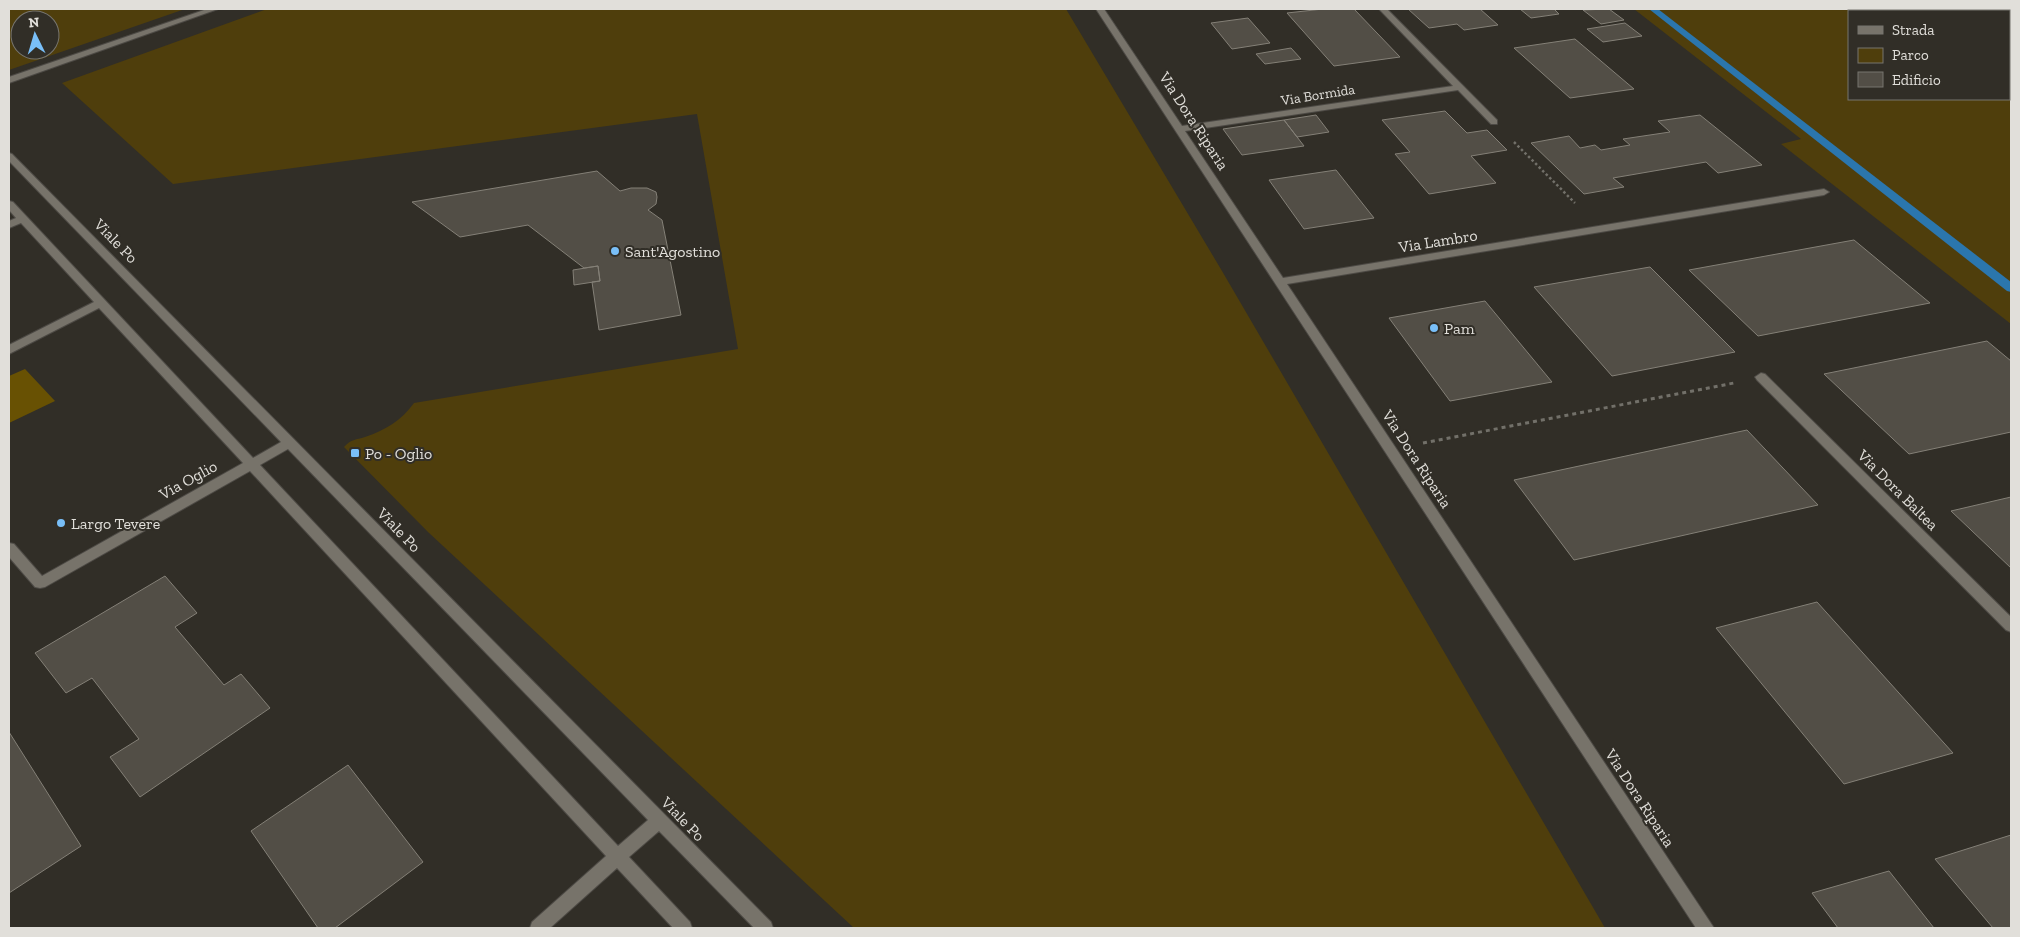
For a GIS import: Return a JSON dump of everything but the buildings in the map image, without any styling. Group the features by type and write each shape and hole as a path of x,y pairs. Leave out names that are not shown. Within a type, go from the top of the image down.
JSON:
{"street":[{"path":"9,80 214,9"},
{"name":"Via Dora Riparia","path":"1100,9 1706,928"},
{"path":"1382,9 1494,122"},
{"name":"Via Bormida","path":"1180,129 1461,87"},
{"name":"Viale Po","path":"9,156 765,928"},
{"name":"Via Lambro","path":"1281,282 1824,192"},
{"path":"9,204 684,928"},
{"path":"9,225 22,219"},
{"path":"9,350 100,303"},
{"name":"Via Dora Baltea","path":"1761,377 2011,626"},
{"name":"Via Oglio","path":"9,548 40,583 289,443"},
{"path":"538,928 659,820"}],"path":[{"path":"1494,122 1600,229"},
{"path":"1391,450 1761,377"}],"green space":[{"path":"9,9 185,9 60,52 60,10 10,10 10,60 38,60 9,70"},
{"path":"267,9 1066,9 1222,271 1605,928 854,928 428,532 344,447 351,441 372,435 386,428 404,415 414,403 738,349 697,114 173,184 62,83"},
{"path":"1634,9 2011,9 2011,324 1781,144 1801,139"}],"shaded area":[{"path":"25,369 55,401 9,423 9,376"}],"waterway":[{"path":"1653,9 2011,288"}],"place":[{"name":"Sant'Agostino","path":"615,251"},
{"name":"Pam","path":"1434,328"},
{"name":"Po - Oglio","path":"355,453"},
{"name":"Largo Tevere","path":"61,523"}]}
